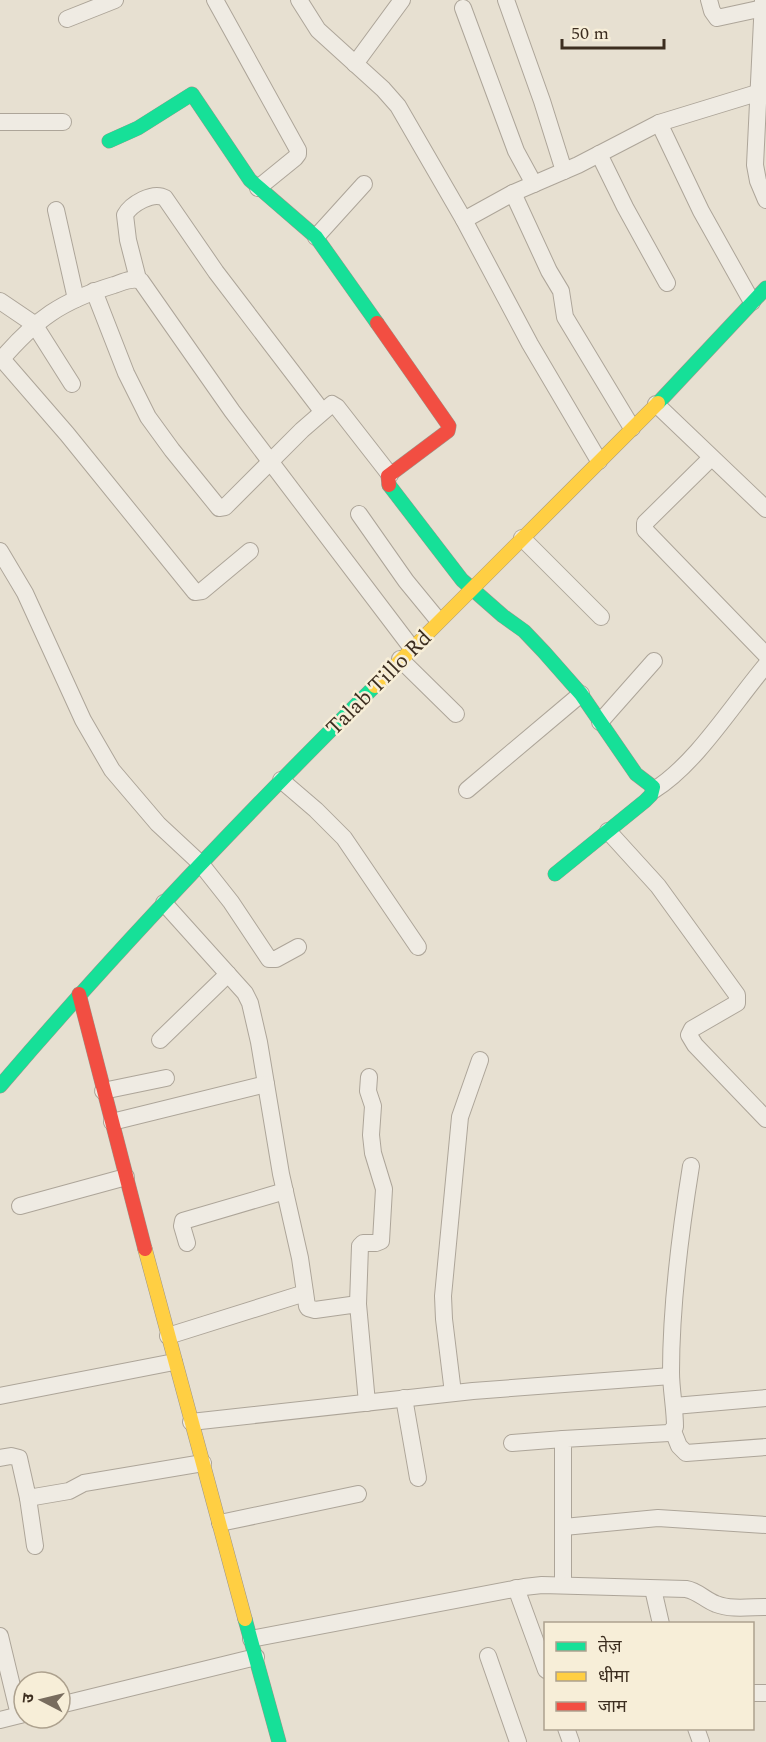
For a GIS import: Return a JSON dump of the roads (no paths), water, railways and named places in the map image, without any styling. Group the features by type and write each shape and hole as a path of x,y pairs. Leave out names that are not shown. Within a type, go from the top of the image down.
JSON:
{"street":[{"path":"67,19 115,0"},
{"path":"214,0 298,150 295,158 258,188"},
{"path":"298,0 318,30 383,89 398,106 464,220 530,344 599,461"},
{"path":"355,64 402,0"},
{"path":"506,0 564,171"},
{"path":"710,0 712,11 717,18 763,4 755,165 758,181 766,200"},
{"path":"463,8 516,151 534,184"},
{"path":"464,220 659,123 757,93"},
{"path":"109,141 138,128 192,94 245,174 258,188 316,237 449,426 448,431 390,475 386,479 388,485 470,588 524,631 581,694 634,771 654,790"},
{"path":"0,122 63,122"},
{"path":"659,123 700,212 752,302"},
{"path":"599,154 667,283"},
{"path":"316,237 364,184"},
{"path":"513,194 549,271 561,291 565,317 633,428"},
{"path":"322,411 216,272 165,198 158,195 152,196 130,207 125,215 128,240 138,279 146,285 232,411 272,461 405,653 456,714"},
{"path":"56,210 76,299"},
{"path":"138,279 94,291 59,307 34,324 1,360 67,434 195,592 202,591 250,551"},
{"name":"Talab Tillo Rd","path":"0,1086 79,994 281,780 470,588 633,428 766,288"},
{"path":"94,291 137,397 172,450 219,508 225,507 322,411 332,404 337,407 390,475"},
{"path":"0,301 34,324 72,384"},
{"path":"656,404 766,509"},
{"path":"711,458 645,524 645,530 766,655"},
{"path":"358,514 406,581 438,620"},
{"path":"522,538 601,617"},
{"path":"0,550 25,593 83,720 112,770 158,824 201,864 231,902 269,959 276,959 298,947"},
{"path":"600,722 654,661"},
{"path":"555,874 645,801 654,790 688,762 766,665"},
{"path":"467,790 581,694"},
{"path":"281,780 344,838 418,947"},
{"path":"608,831 658,886 737,995 737,1003 692,1029 690,1039 766,1119"},
{"path":"164,903 245,993 250,1003 285,1191 300,1258 307,1305 311,1310 358,1304"},
{"path":"160,1040 228,974"},
{"path":"79,994 174,1362 279,1742"},
{"path":"453,1393 443,1296 460,1117 480,1060"},
{"path":"367,1402 358,1304 360,1246 381,1240 383,1203 383,1186 373,1153 371,1135 373,1106 368,1093 369,1077"},
{"path":"103,1091 166,1078"},
{"path":"112,1122 266,1084"},
{"path":"691,1166 673,1316 671,1376 675,1427 673,1431 679,1446 686,1453 766,1447"},
{"path":"20,1206 126,1177"},
{"path":"187,1243 182,1226 183,1221 285,1191"},
{"path":"168,1336 305,1293"},
{"path":"0,1396 174,1362"},
{"path":"191,1422 453,1393 671,1376"},
{"path":"404,1398 418,1478"},
{"path":"674,1406 766,1398"},
{"path":"512,1443 650,1435 673,1431"},
{"path":"563,1439 563,1585"},
{"path":"0,1458 11,1456 19,1458 35,1546"},
{"path":"28,1498 69,1491 84,1483 203,1463"},
{"path":"220,1523 358,1494"},
{"path":"564,1527 658,1518 766,1525"},
{"path":"251,1639 542,1585 693,1590 721,1606 766,1607"},
{"path":"516,1588 544,1665"},
{"path":"653,1588 661,1622"},
{"path":"0,1636 12,1681"},
{"path":"488,1656 518,1742"},
{"path":"72,1702 256,1657"}]}
